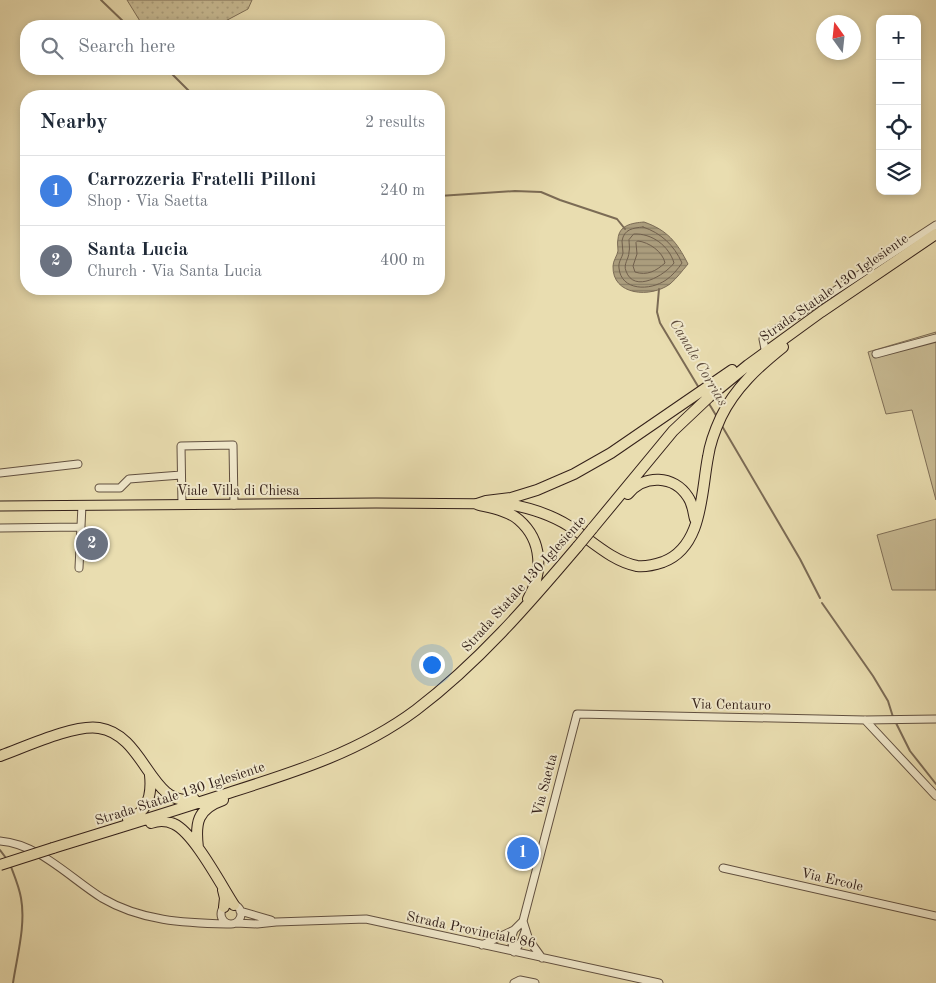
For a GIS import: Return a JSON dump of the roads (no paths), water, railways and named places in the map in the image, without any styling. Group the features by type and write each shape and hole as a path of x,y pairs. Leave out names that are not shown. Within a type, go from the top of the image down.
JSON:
{"highway":[{"name":"Strada Statale 130 Iglesiente","path":"0,865 307,768 356,747 414,711 465,669 502,633 534,594 593,529 662,444 695,410 707,393 821,312 936,234"},
{"name":"Strada Statale 130 Iglesiente","path":"748,365 803,331 936,242"},
{"path":"477,504 511,498 537,490 574,474 611,453 690,399 707,393 765,349 821,312"},
{"path":"508,504 539,511 568,525 616,558 628,564 640,566 660,563 678,554 690,538 696,523 708,454 721,416 745,381 763,363 803,331"},
{"path":"593,529 609,516 636,486 651,479 663,480 681,488 691,502 696,523"},
{"path":"477,504 501,510 518,519 535,540 538,551 538,575 534,594"},
{"path":"0,756 71,731 92,727 113,732 128,742 150,774 167,794 175,799 185,801 240,785 267,781"},
{"path":"90,837 109,826 133,818 146,807 151,793 150,774"},
{"path":"198,848 196,824 207,809 218,802 242,794 267,781"},
{"path":"90,837 112,834 159,820 179,826 198,848 222,887 230,909"}],"main road":[{"name":"Viale Villa di Chiesa","path":"0,506 376,503 508,504"}],"street":[{"path":"765,349 763,339 767,335 936,225"},
{"path":"876,354 936,338"},
{"path":"182,505 181,446 233,445 234,505"},
{"path":"0,473 78,464"},
{"path":"99,488 120,488 129,479 181,475"},
{"path":"79,568 82,505"},
{"path":"0,528 80,528"},
{"name":"Via Centauro","path":"577,714 865,720 936,719"},
{"name":"Via Saetta","path":"542,958 529,940 523,921 577,714"},
{"path":"865,720 936,796"},
{"path":"0,841 32,850 103,898 142,916 175,922 228,924"},
{"name":"Via Ercole","path":"723,868 936,916"},
{"path":"201,923 230,909"},
{"path":"230,909 240,919 236,923"},
{"path":"228,924 222,919 230,909"},
{"name":"Strada Provinciale 86","path":"230,909 276,922"},
{"name":"Strada Provinciale 86","path":"228,924 366,919 482,946 659,983"},
{"path":"482,946 514,930 523,921"},
{"path":"514,930 511,939 514,952"},
{"path":"514,952 522,940 525,931"},
{"path":"514,983 520,980 535,983"}],"water":[{"path":"644,222 665,233 680,249 688,264 670,284 653,291 634,292 626,289 619,283 614,276 613,266 618,251 618,240 621,231 631,224"}],"waterway":[{"name":"Canale Corrias","path":"101,0 122,20"},
{"name":"Canale Corrias","path":"173,75 188,90"},
{"name":"Canale Corrias","path":"445,196 515,191 541,192 617,219 625,229"},
{"name":"Canale Corrias","path":"659,289 657,312 660,323 699,388"},
{"name":"Canale Corrias","path":"708,402 717,417"},
{"name":"Canale Corrias","path":"722,426 800,559 820,598"},
{"name":"Canale Corrias","path":"822,603 873,676 888,701 893,717"},
{"name":"Canale Corrias","path":"895,721 910,751 936,784"},
{"path":"0,850 6,858"},
{"path":"10,864 19,889 22,908 22,930 13,983"}],"place":[{"name":"Santa Lucia","path":"92,544"},
{"name":"Carrozzeria Fratelli Pilloni","path":"523,853"}]}
